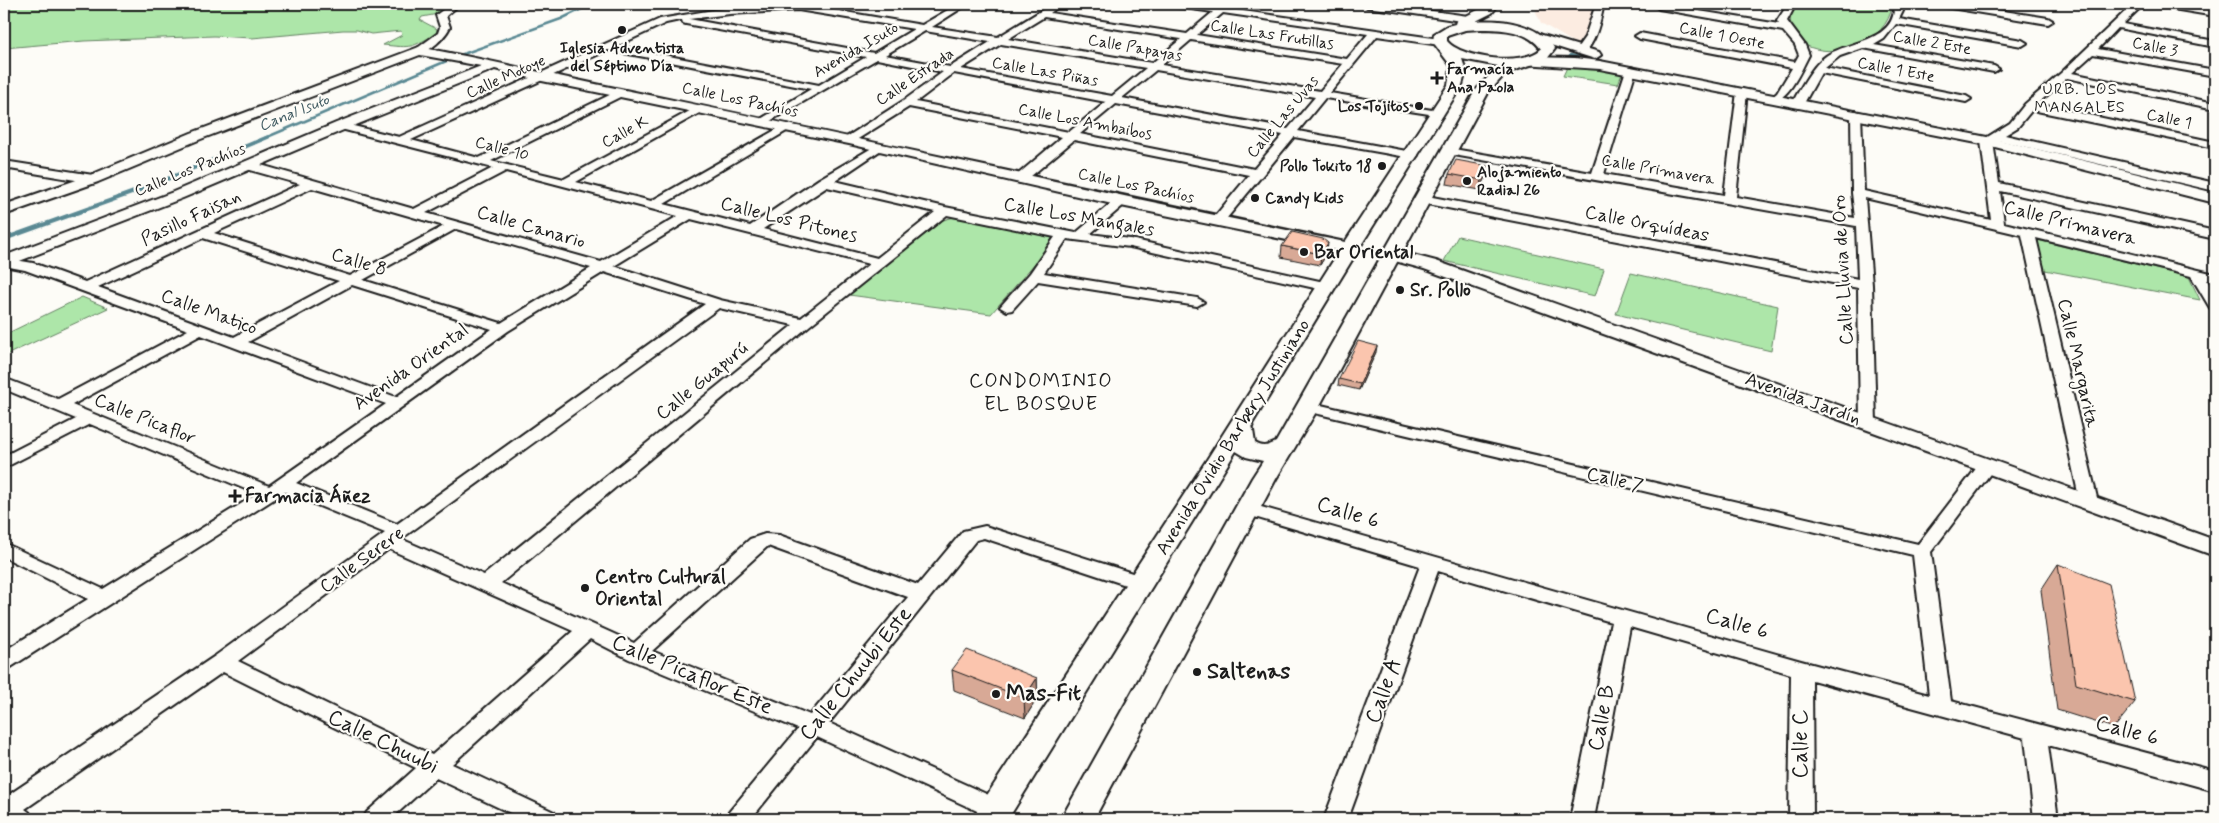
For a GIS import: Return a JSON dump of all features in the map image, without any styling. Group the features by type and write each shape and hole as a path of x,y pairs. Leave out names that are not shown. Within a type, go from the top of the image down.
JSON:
{"main road":[{"path":"1077,819 1264,478 1285,447 1308,407 1390,254 1482,91 1500,70 1545,54 1548,49 1546,43 1539,38 1497,19 1490,7 1442,34 1445,47 1475,60 1494,62 1525,61"},
{"path":"1454,28 1485,25 1524,32"},
{"name":"Avenida Ovidio Barbery Justiniano","path":"993,814 1241,425 1328,287 1350,248 1438,114 1459,76 1459,65 1445,47"},
{"path":"1455,85 1470,86 1482,91"},
{"path":"1241,425 1244,446 1251,452 1262,455 1273,454 1285,447"},
{"path":"1218,461 1230,455 1239,454 1248,457 1260,468 1264,478"}],"street":[{"path":"4,210 93,179 196,136 425,51 442,34 445,27 441,16 456,4"},
{"name":"Avenida Isuto","path":"763,122 964,4"},
{"name":"Calle Estrada","path":"849,140 908,103 952,70 1058,4"},
{"path":"1177,4 1374,33 1445,47"},
{"path":"1238,13 1248,4"},
{"path":"1367,4 1395,6 1468,19"},
{"path":"1580,51 1584,49 1588,42 1600,4"},
{"path":"1792,4 1782,21 1785,28 1809,51 1827,60"},
{"path":"1799,100 1827,60 1838,54 1865,46 1887,33 1899,9 1898,4"},
{"path":"1945,4 2048,21"},
{"path":"1991,138 2014,126 2029,106 2065,75 2140,4"},
{"path":"2161,4 2215,13"},
{"path":"1659,6 1785,28"},
{"name":"Calle Motoye","path":"402,140 663,22 689,15 751,9 798,7 827,10"},
{"name":"Calle Papayas","path":"827,10 1322,96 1438,114"},
{"path":"1020,178 1221,10"},
{"name":"Calle Las Frutillas","path":"1042,14 1350,62"},
{"name":"Calle Las Piñas","path":"673,19 1412,155"},
{"path":"1894,21 2022,43"},
{"path":"2116,26 2215,44"},
{"name":"Calle Las Uvas","path":"1217,221 1374,33"},
{"name":"Calle 1 Oeste","path":"1640,36 1799,66"},
{"path":"1539,38 1580,51 1678,73 1708,85"},
{"name":"Calle 2 Este","path":"1865,46 1994,69"},
{"path":"608,47 820,88"},
{"name":"Calle 3","path":"2090,50 2215,73"},
{"path":"425,51 487,63"},
{"path":"1809,51 1838,54"},
{"path":"1778,96 1809,51"},
{"path":"1525,61 1575,62 1631,70 1742,92 1778,96 1856,114 1991,138 2215,187"},
{"name":"Calle Los Pachíos","path":"4,262 178,195 487,63 542,77 849,140 877,148 1121,201 1350,248"},
{"path":"1597,177 1631,70"},
{"name":"Calle 1 Este","path":"1820,70 1966,99"},
{"path":"2065,75 2215,106"},
{"path":"1730,200 1742,92"},
{"path":"481,161 620,93"},
{"name":"Calle Los Ambaibos","path":"908,103 1257,173"},
{"name":"Calle 1","path":"2029,106 2215,145"},
{"name":"Calle K","path":"566,183 699,110"},
{"name":"Calle Lluvia de Oro","path":"1856,114 1858,193 1862,223 1865,285 1868,423"},
{"name":"Calle 10","path":"341,126 654,204"},
{"path":"654,204 786,127"},
{"path":"1991,138 1998,224"},
{"path":"1991,138 2215,198"},
{"path":"753,230 877,148"},
{"name":"Calle Primavera","path":"1448,151 1862,223"},
{"path":"4,164 93,179"},
{"name":"Calle Canario","path":"247,165 456,224 716,303 804,322"},
{"path":"416,213 505,167"},
{"name":"Calle Los Mangales","path":"823,182 945,212 1063,235 1130,242 1328,287"},
{"name":"Pasillo Faisan","path":"86,287 312,183"},
{"path":"1994,186 2215,235"},
{"name":"Calle Primavera","path":"1858,193 1998,224 2215,278"},
{"name":"Calle Orquídeas","path":"1422,199 1865,285"},
{"path":"1079,237 1121,201"},
{"path":"654,204 688,215"},
{"name":"Calle Guapurú","path":"486,584 804,322 945,212"},
{"name":"Calle Los Pitones","path":"688,215 880,263"},
{"name":"Avenida Oriental","path":"4,661 277,489 503,328 688,215"},
{"path":"235,343 456,224"},
{"name":"Calle Margarita","path":"2028,232 2089,502"},
{"name":"Calle 8","path":"203,234 503,328"},
{"path":"1007,307 1035,276 1063,235"},
{"name":"Avenida Jardín","path":"1390,254 1439,269 2215,548"},
{"name":"Calle Matico","path":"4,262 28,266 398,402"},
{"path":"2196,273 2215,305"},
{"path":"1035,276 1197,302"},
{"name":"Calle Serere","path":"8,812 222,662 473,477 716,303"},
{"path":"58,406 200,330"},
{"name":"Calle Picaflor","path":"4,383 88,419 277,489"},
{"name":"Calle 7","path":"1308,407 1922,551"},
{"path":"4,464 88,419"},
{"path":"1941,706 1922,551 1987,466"},
{"name":"Calle Picaflor Este","path":"277,489 394,536 486,584 588,629 636,653 814,726 993,814"},
{"name":"Calle 6","path":"1247,509 1801,669 2215,781"},
{"name":"Calle Chuubi Este","path":"737,819 970,535 977,532 985,532 1141,583"},
{"path":"636,653 757,544 764,540 772,540 922,594"},
{"path":"4,549 103,598"},
{"name":"Calle A","path":"1336,819 1431,563"},
{"name":"Calle B","path":"1582,819 1622,617"},
{"path":"375,819 588,629"},
{"name":"Calle Chuubi","path":"222,662 433,766 546,819"},
{"name":"Calle C","path":"1801,669 1801,819"},
{"path":"2035,732 2046,819"}],"shaded area":[{"path":"1536,4 1598,4 1583,48 1541,23 1536,12"}],"green space":[{"path":"4,4 451,4 438,14 422,17 420,20 437,29 436,34 406,47 383,45 402,35 401,31 371,34 357,30 343,30 252,38 214,36 84,41 4,48"},
{"path":"1797,4 1891,4 1892,6 1888,19 1881,30 1858,45 1831,51 1805,45 1798,34 1791,28 1790,14"},
{"path":"1569,63 1623,71 1618,84 1563,76"},
{"path":"958,216 1052,236 1055,240 991,314 849,295 943,220"},
{"path":"1458,236 1604,269 1595,296 1444,261"},
{"path":"2037,240 2189,277 2200,300 2045,270"},
{"path":"1631,273 1778,306 1771,351 1616,314"},
{"path":"82,297 108,308 4,356 4,335"}],"building":[{"path":"1456,160 1488,166 1482,180 1449,174"},
{"path":"1292,232 1323,239 1328,243 1321,254 1282,246"},
{"path":"1358,341 1377,346 1360,384 1339,379"},
{"path":"2058,564 2109,584 2135,702 2076,684"},
{"path":"967,650 1037,678 1024,698 952,670"}],"waterway":[{"name":"Canal Isuto","path":"265,138 463,54 561,19 592,4"},
{"path":"1570,55 1676,76"},
{"path":"1714,83 1953,130"},
{"name":"Canal Isuto","path":"4,239 148,187 268,137"},
{"path":"2110,166 2215,192"}],"place":[{"name":"Iglesia Adventista del Séptimo Día","path":"622,30"},
{"name":"Farmacía Ana Paola","path":"1437,78"},
{"name":"Los Tojitos","path":"1419,106"},
{"name":"Pollo Tokito 18","path":"1382,166"},
{"name":"Alojamiento Radial 26","path":"1467,181"},
{"name":"Candy Kids","path":"1255,198"},
{"name":"Bar Oriental","path":"1304,252"},
{"name":"Sr. Pollo","path":"1400,290"},
{"name":"Farmacia Áñez","path":"235,496"},
{"name":"Centro Cultural Oriental","path":"585,588"},
{"name":"Saltenas","path":"1197,672"},
{"name":"Mas-Fit","path":"996,694"}],"district":[{"name":"URB. LOS MANGALES","path":"2080,98"},
{"name":"CONDOMINIO EL BOSQUE","path":"1041,392"}]}
